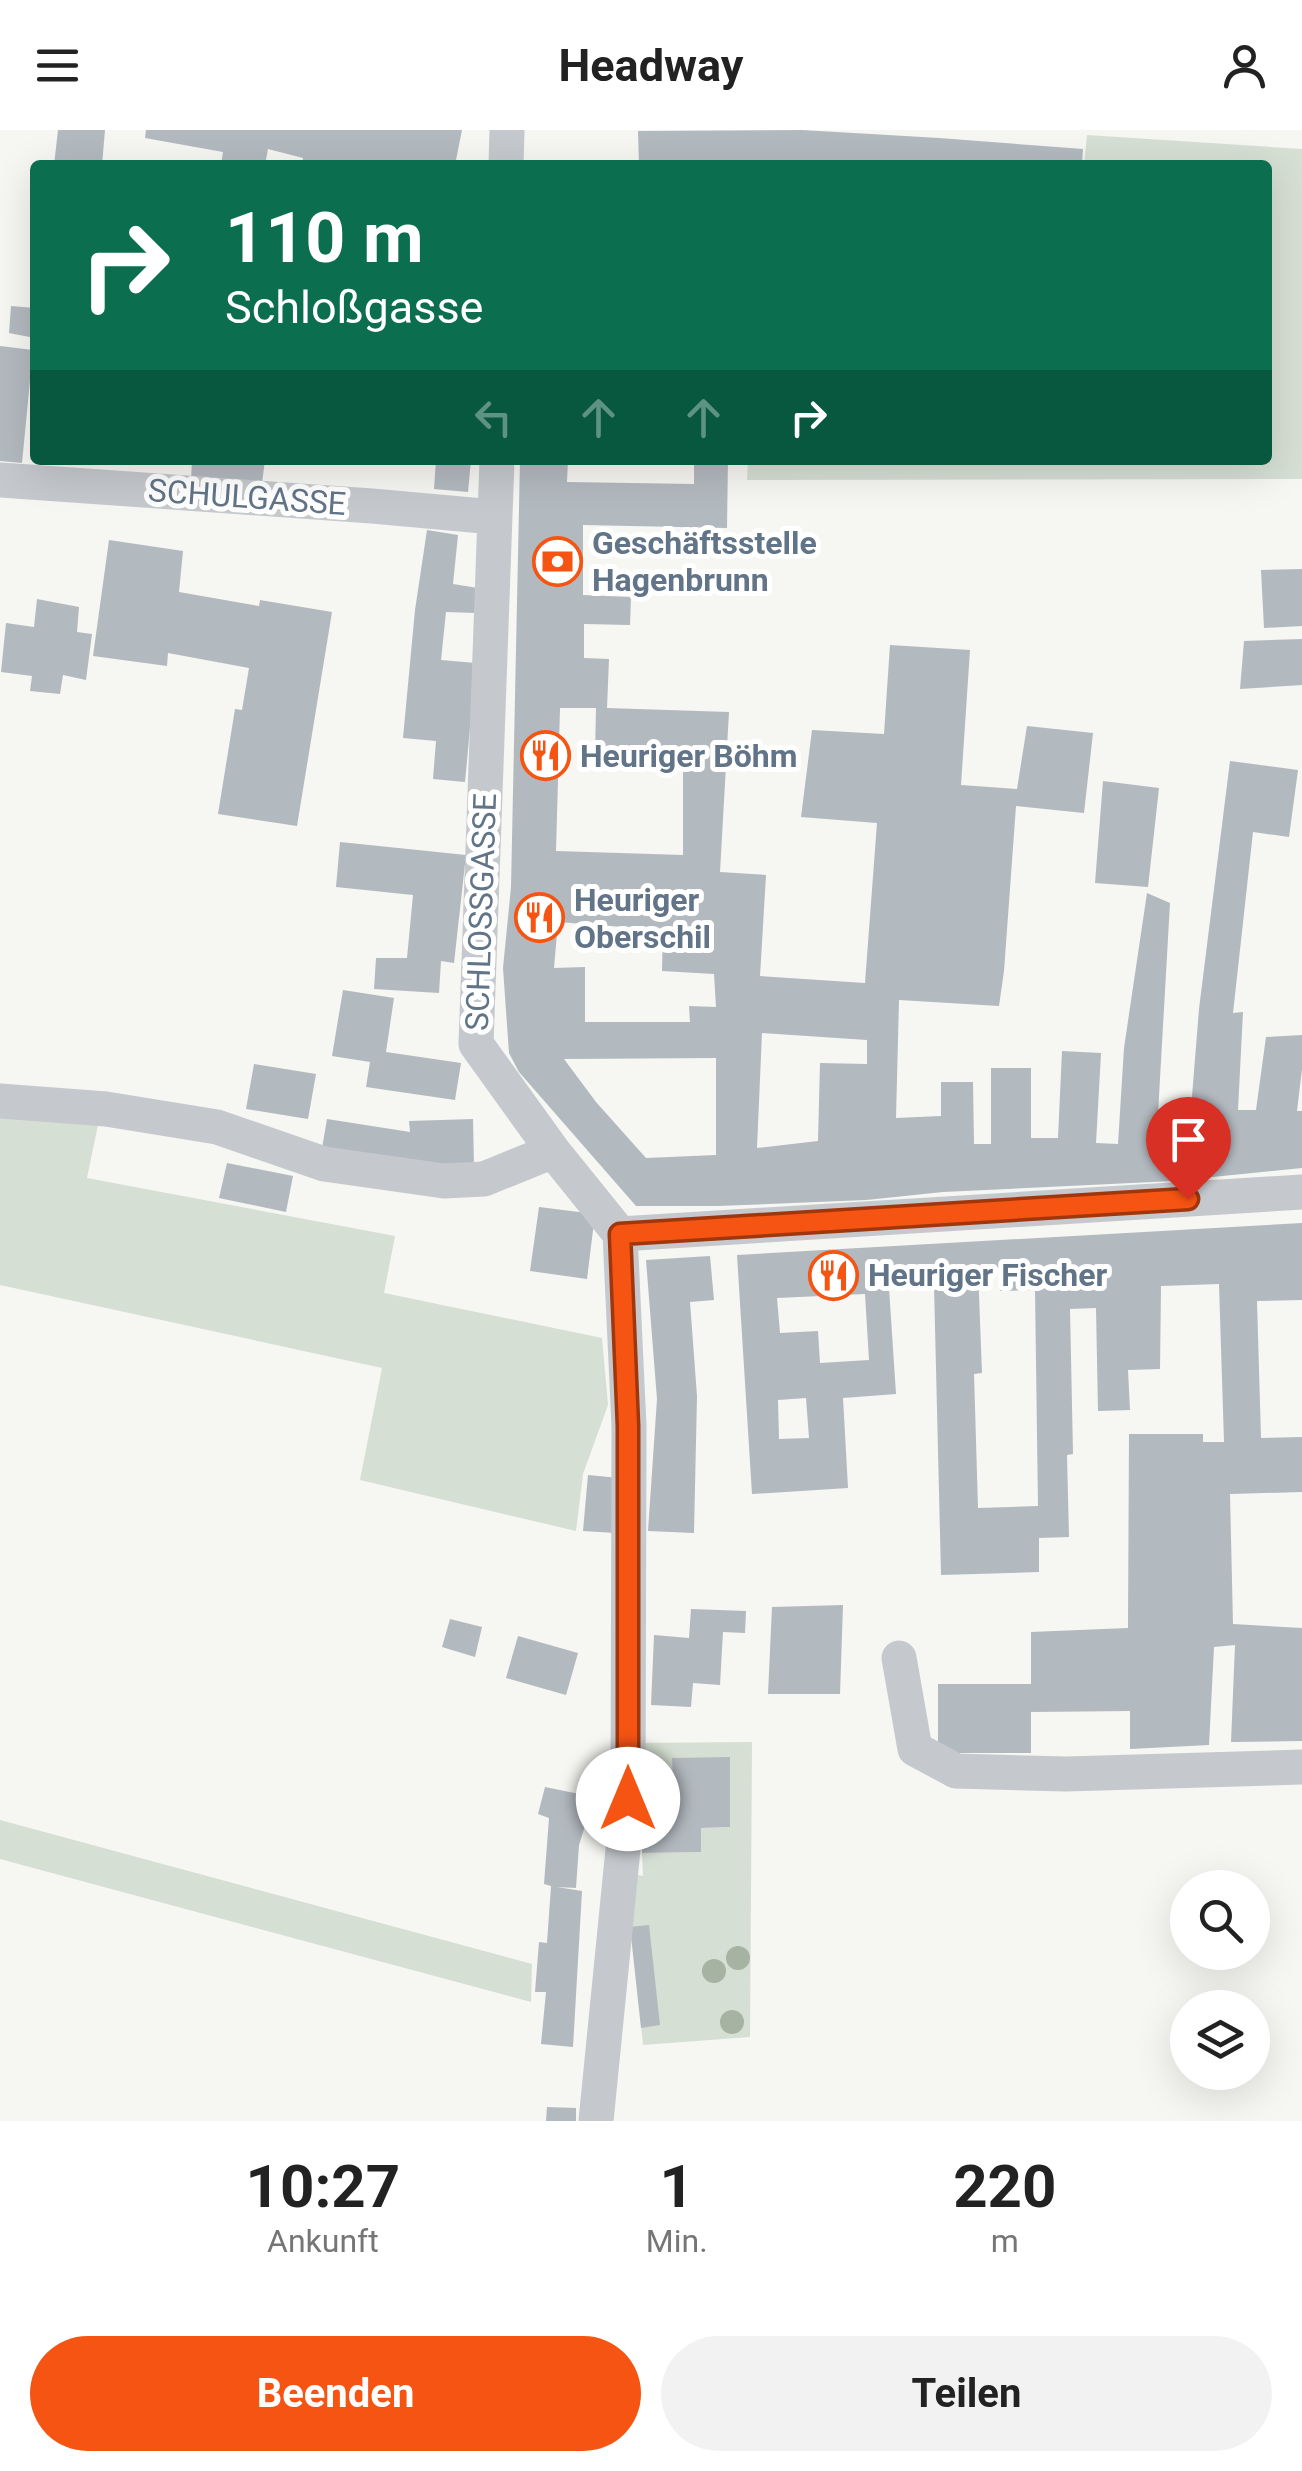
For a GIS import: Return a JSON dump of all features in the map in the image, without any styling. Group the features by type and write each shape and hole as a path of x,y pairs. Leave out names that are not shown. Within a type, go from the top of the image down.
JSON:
{"street":[{"path":"506,160 507,130"},
{"name":"SCHLOSSGASSE","path":"497,465 476,1044 553,1151 620,1234"},
{"name":"SCHULGASSE","path":"0,480 494,517"},
{"path":"0,1101 106,1110 217,1127 324,1164 444,1182 484,1178 553,1151"},
{"path":"596,2121 628,1799 628,1426 620,1234 1302,1192"},
{"path":"899,1658 915,1749 956,1772 1066,1774 1302,1767"}],"shaded area":[{"path":"1087,135 1302,149 1302,479 747,480 748,465 1272,465 1272,160 1084,160"},
{"path":"0,1111 99,1120 87,1178 395,1236 384,1293 602,1338 608,1405 583,1474 576,1531 360,1480 382,1368 0,1285"},
{"path":"752,1742 750,2037 643,2045 627,1873 643,1876 642,1853 701,1852 701,1828 730,1827 730,1758 673,1758 673,1779 642,1779 633,1743"},
{"path":"0,1820 532,1964 531,2002 0,1859"}],"building":[{"path":"58,130 105,130 102,160 55,160"},
{"path":"146,130 462,130 456,160 303,160 268,149 266,160 222,160 223,152 145,138"},
{"path":"802,130 1083,149 1082,160 639,160 638,131"},
{"path":"11,306 30,308 30,337 9,333"},
{"path":"0,346 30,350 22,463 0,461"},
{"path":"192,465 264,465 262,483 191,480"},
{"path":"436,465 471,465 468,492 434,489"},
{"path":"520,465 568,465 567,482 694,484 694,465 728,465 727,528 583,525 583,595 631,597 630,625 584,624 584,658 609,659 607,708 729,712 720,872 766,875 760,976 865,983 877,823 801,817 812,730 884,734 890,645 970,650 961,785 1017,789 1027,726 1093,733 1084,813 1016,806 999,1006 899,1000 896,1118 941,1116 941,1082 973,1082 974,1144 991,1144 991,1068 1031,1068 1031,1138 1058,1138 1062,1051 1101,1053 1096,1143 1118,1144 1124,1048 1147,893 1170,903 1156,1149 1188,1146 1199,1009 1230,761 1298,770 1289,837 1253,832 1233,1013 1243,1012 1238,1110 1256,1110 1266,1037 1302,1035 1297,1111 1302,1111 1302,1168 1173,1181 943,1192 866,1200 636,1206 519,1072 509,1053 503,968 511,887","holes":["560,708 596,708 595,753 683,754 683,855 556,851","558,922 663,930 662,971 714,974 716,1007 689,1006 690,1022 585,1022 585,967 554,968","762,1033 867,1040 867,1064 820,1063 818,1141 757,1148","716,1058 716,1155 646,1158 564,1059"]},
{"path":"427,530 458,535 453,584 478,588 476,613 446,612 441,660 476,663 465,782 433,779 436,741 403,738"},
{"path":"109,540 183,551 179,592 259,606 260,600 332,612 297,826 218,814 235,709 242,710 249,668 168,653 167,666 93,656"},
{"path":"1302,569 1302,626 1264,628 1261,570"},
{"path":"37,599 79,607 77,632 92,634 86,680 63,675 60,694 30,691 32,676 1,672 6,623 34,627"},
{"path":"1302,639 1302,685 1240,689 1244,641"},
{"path":"1103,781 1159,788 1148,887 1095,883"},
{"path":"340,842 466,855 454,963 441,961 439,993 374,989 376,958 407,958 413,895 336,887"},
{"path":"343,990 394,998 386,1052 461,1063 455,1100 366,1087 370,1062 332,1056"},
{"path":"254,1064 316,1074 308,1119 246,1109"},
{"path":"327,1119 410,1132 409,1121 473,1119 474,1168 321,1154"},
{"path":"227,1163 293,1176 286,1212 219,1198"},
{"path":"539,1207 595,1214 587,1279 530,1271"},
{"path":"1302,1223 1302,1300 1257,1301 1261,1438 1302,1437 1302,1492 1230,1494 1233,1624 1302,1628 1302,1741 1231,1742 1235,1645 1214,1647 1209,1745 1130,1749 1130,1711 1031,1712 1031,1753 938,1753 938,1684 1031,1684 1031,1632 1128,1628 1129,1434 1203,1434 1203,1442 1224,1442 1219,1284 1161,1286 1160,1369 1128,1370 1130,1410 1098,1411 1096,1308 1070,1309 1073,1454 1067,1455 1069,1537 1039,1538 1039,1572 941,1575 934,1285 889,1288 896,1394 843,1398 848,1488 752,1494 737,1255","holes":["999,1268 1000,1291 1035,1290 1038,1506 978,1508 974,1374 982,1373 978,1269","865,1294 869,1360 820,1363 818,1331 780,1333 777,1298","806,1398 809,1438 779,1439 778,1400"]},
{"path":"710,1256 714,1300 690,1302 697,1396 694,1533 648,1531 657,1399 646,1260"},
{"path":"588,1475 619,1478 615,1533 583,1531"},
{"path":"843,1605 840,1694 768,1694 772,1607"},
{"path":"691,1609 746,1611 745,1633 723,1632 720,1685 693,1683 691,1707 651,1705 654,1635 689,1638"},
{"path":"450,1619 482,1627 475,1657 442,1647"},
{"path":"518,1636 578,1653 566,1695 506,1678"},
{"path":"730,1757 730,1827 701,1828 701,1852 642,1853 642,1779 673,1779 672,1758"},
{"path":"545,1787 594,1797 579,1845 576,1888 557,1887 582,1891 573,2047 541,2044 546,1992 535,1992 539,1942 547,1943 551,1886 544,1884 549,1818 538,1814"},
{"path":"649,1925 660,2025 641,2028 630,1927"},
{"path":"547,2107 576,2108 576,2121 546,2121"}],"place":[{"name":"Geschäftsstelle Hagenbrunn","path":"557,561"},
{"name":"Heuriger Böhm","path":"545,756"},
{"name":"Heuriger Oberschil","path":"539,918"},
{"name":"Heuriger Fischer","path":"833,1275"}],"route":[{"path":"628,1799 628,1426 620,1234 1188,1199"}]}
